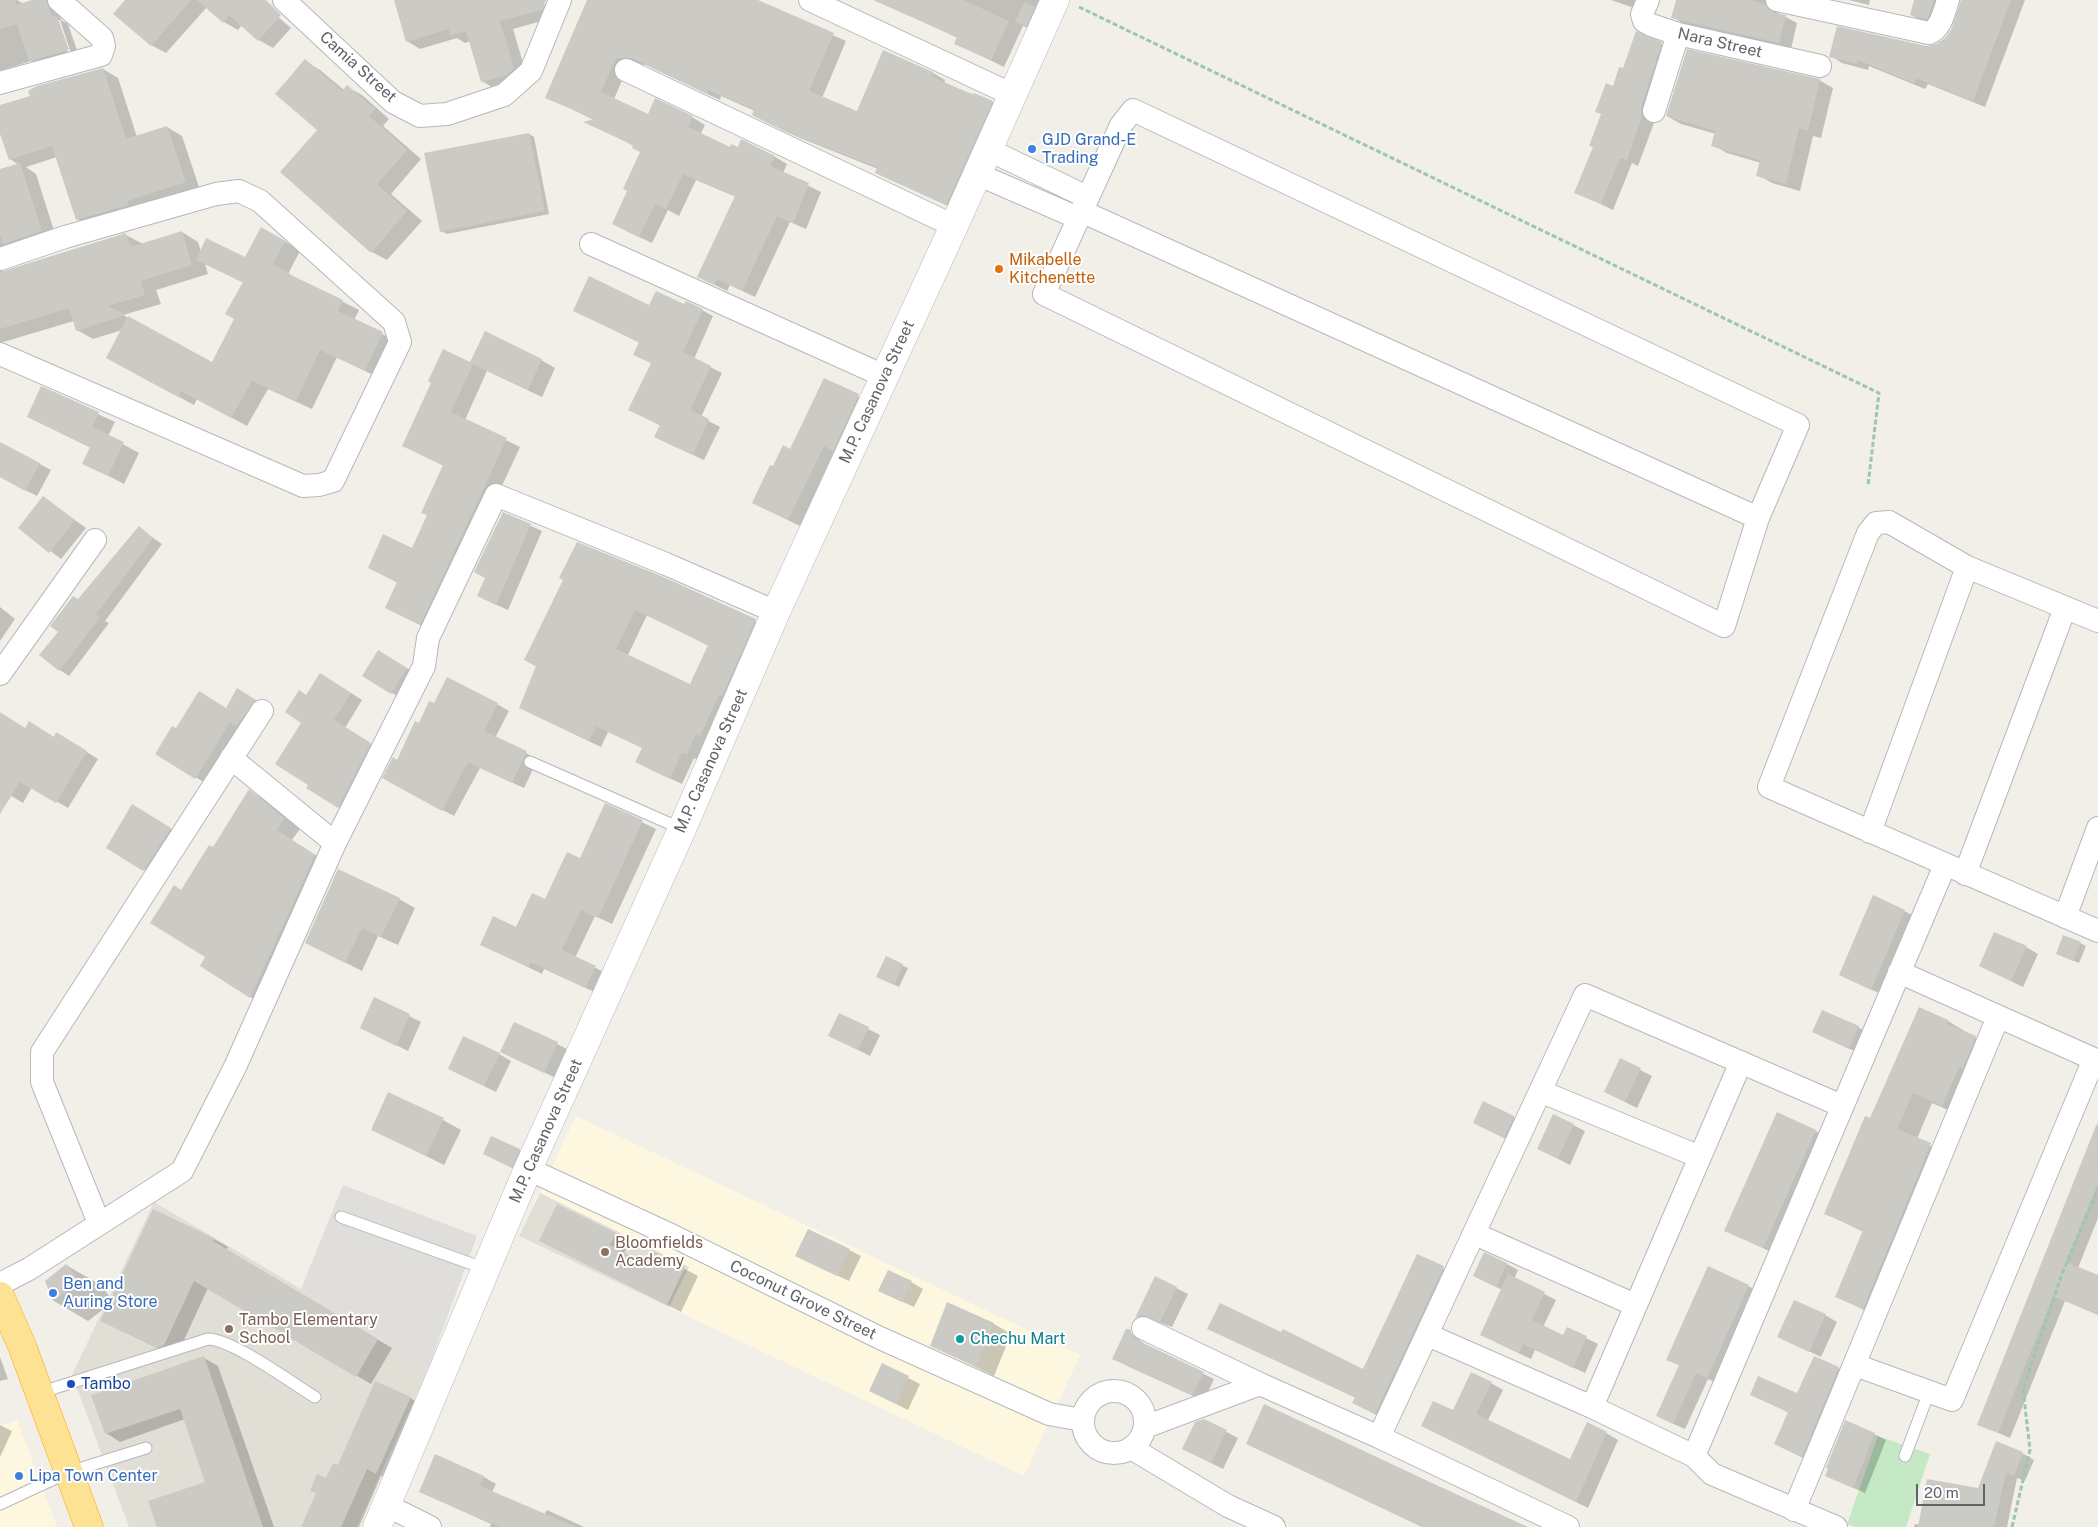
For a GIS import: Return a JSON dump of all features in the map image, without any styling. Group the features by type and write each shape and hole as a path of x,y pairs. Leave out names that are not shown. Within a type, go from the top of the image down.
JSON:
{"highway":[{"path":"0,1296 90,1527"}],"street":[{"path":"0,83 101,55 104,46 102,38 59,0"},
{"name":"Camia Street","path":"291,1 393,102 420,116 447,114 504,95 530,71 560,0"},
{"path":"810,0 1013,95"},
{"name":"Nara Street","path":"1648,0 1642,14 1644,21 1678,34 1820,66"},
{"path":"1777,0 1929,33 1935,31 1948,0"},
{"name":"M.P. Casanova Street","path":"382,1517 528,1169 682,828 776,612 1013,95 1064,2"},
{"path":"1654,111 1678,34"},
{"path":"626,70 954,226"},
{"path":"1133,110 1798,425 1758,518 1724,626 1044,294 1082,209 1121,125 1133,110"},
{"path":"983,162 1758,518"},
{"path":"0,259 65,237 206,196 239,191 260,201 394,322 400,342 333,480 319,485 303,486 0,354"},
{"path":"591,244 884,376"},
{"path":"0,1284 29,1269 182,1171 235,1067 335,843 424,666 428,638 496,495 666,564 776,612"},
{"path":"2098,621 1968,567 1889,522 1876,523 1868,533 1769,787 2098,931"},
{"path":"0,674 95,540"},
{"path":"1870,832 1968,567"},
{"path":"1966,874 2064,608"},
{"path":"99,1224 42,1082 42,1052 262,711"},
{"path":"231,758 335,843"},
{"path":"2065,917 2098,828"},
{"path":"1694,1456 1945,865"},
{"path":"1855,1364 1952,1400 2096,1060 1899,972"},
{"path":"1379,1437 1586,995 1842,1106"},
{"path":"1794,1510 1998,1017"},
{"path":"1592,1407 1741,1062"},
{"path":"1542,1092 1700,1157"},
{"name":"Coconut Grove Street","path":"528,1169 673,1236 880,1338 1049,1414 1082,1420"},
{"path":"1475,1234 1635,1305"},
{"path":"1143,1328 1568,1527"},
{"path":"1428,1335 1592,1407 1694,1456 1712,1474 1836,1527"},
{"path":"1145,1426 1260,1384"},
{"path":"1109,1391 1124,1392 1136,1400 1143,1412 1145,1426 1138,1442 1131,1448 1115,1453 1098,1449 1086,1437 1082,1420 1086,1406 1096,1396 1109,1391"},
{"path":"1131,1448 1228,1506 1274,1527"},
{"path":"382,1517 430,1527"}],"lane":[{"path":"530,762 682,828"},
{"path":"341,1217 486,1269"},
{"path":"39,1393 208,1339 217,1339 315,1397"},
{"path":"1905,1456 1929,1392"},
{"path":"0,1504 69,1472 146,1448"}],"path":[{"path":"1064,2 1879,393 1868,485"},
{"path":"2012,1527 2030,1450 2023,1389 2062,1274 2098,1188"}],"shaded area":[{"path":"576,1116 1080,1355 1024,1476 519,1236"},
{"path":"343,1185 477,1236 428,1369 301,1289"},
{"name":"Bloomfields Academy","path":"540,1193 689,1267 669,1307 519,1236"},
{"name":"Tambo Elementary School","path":"154,1202 301,1289 428,1369 357,1527 129,1527 72,1375"},
{"name":"Lipa Town Center","path":"17,1420 57,1527 0,1527 0,1423 4,1425"}],"green space":[{"path":"1878,1436 1930,1454 1906,1527 1856,1527 1847,1524"}],"building":[{"path":"0,0 15,0 16,5 32,0 46,0 52,17 57,16 69,50 29,61 17,24 0,29"},
{"path":"125,0 191,0 151,46 113,14"},
{"path":"197,0 266,0 281,15 258,41 229,15 223,23"},
{"path":"394,0 546,0 542,10 500,21 514,68 507,75 481,82 466,31 450,36 449,29 406,42"},
{"path":"587,0 758,0 834,33 809,91 857,111 883,50 933,72 931,76 973,95 974,93 993,101 946,205 875,173 877,167 786,132 752,115 754,109 708,90 707,94 632,58 616,58 601,92 648,114 655,98 693,116 688,127 730,147 731,144 738,147 741,139 775,156 770,166 809,183 793,223 777,216 742,291 717,279 714,285 697,277 735,196 683,174 666,209 655,204 639,237 612,224 627,191 623,189 640,152 632,148 633,145 583,122 595,119 545,98"},
{"path":"873,0 963,0 1009,21 991,60 954,44 957,37"},
{"path":"1676,0 1748,0 1765,4 1774,13 1786,15 1779,43 1671,18"},
{"path":"1914,0 1934,0 1927,19 1910,15"},
{"path":"1961,0 2011,0 1973,101 1916,78 1914,83 1858,60 1857,64 1829,57 1837,26 1926,46 1935,45 1945,38 1951,30"},
{"path":"1024,2 1035,7 1026,27 1015,22"},
{"path":"1636,31 1662,42 1641,107 1642,116 1627,160 1620,158 1601,204 1574,193 1593,147 1589,146 1601,114 1595,112 1606,83 1613,86 1619,67 1623,68"},
{"path":"1687,49 1820,79 1808,131 1799,128 1786,184 1756,176 1760,160 1711,146 1715,131 1666,116"},
{"path":"305,59 342,91 347,85 375,109 369,116 407,150 377,184 407,211 371,253 280,172 317,130 275,94"},
{"path":"103,68 126,139 167,126 186,182 127,201 128,205 76,220 52,146 9,160 0,134 0,105 30,96 28,91 37,86"},
{"path":"529,133 545,211 440,232 424,153"},
{"path":"20,163 42,231 3,244 0,235 0,169"},
{"path":"261,227 285,241 273,264 343,300 338,311 383,332 365,371 320,350 296,401 252,381 231,418 181,391 178,397 106,358 128,316 212,362 234,319 225,314 243,282 196,260 206,238 245,257"},
{"path":"182,231 192,265 141,281 145,295 108,306 126,315 76,331 69,308 0,329 0,272 126,233 130,247"},
{"path":"589,276 649,305 656,291 684,304 686,301 703,309 683,352 711,366 690,410 709,419 693,455 654,437 660,425 628,410 651,363 633,355 639,342 573,311"},
{"path":"485,331 542,359 528,390 473,364 451,412 507,438 420,625 385,608 397,582 368,568 383,534 412,548 427,515 421,513 443,465 402,446 431,383 428,381 443,349 470,362"},
{"path":"824,378 859,394 833,451 824,446 788,520 752,503 770,465 773,466 783,445 790,449"},
{"path":"41,386 99,412 92,427 124,442 108,476 82,464 90,447 27,417"},
{"path":"0,442 40,463 25,491 0,477"},
{"path":"43,496 75,520 49,553 18,528"},
{"path":"503,512 531,524 496,605 477,596 485,578 474,572"},
{"path":"139,526 153,538 96,614 100,617 59,671 39,655 58,632 50,626 73,596 78,599"},
{"path":"577,542 661,576 756,619 722,696 719,695 700,736 696,734 687,754 682,752 670,779 635,762 642,748 596,726 589,741 519,708 536,666 524,660 563,580 559,578","holes":["635,610 708,645 690,684 616,649"]},
{"path":"378,650 407,668 391,694 362,676"},
{"path":"320,673 351,693 334,720 371,743 338,808 306,788 308,785 275,764 301,723 285,712 299,690 306,695"},
{"path":"447,677 498,703 484,731 527,751 512,783 468,762 442,811 382,778 393,757 397,760 415,721 419,723 429,701 434,703"},
{"path":"237,688 256,700 236,726 230,722 195,779 155,754 172,726 176,728 199,691 226,708"},
{"path":"0,712 25,728 29,721 54,737 56,732 87,751 56,803 20,782 0,814"},
{"path":"249,789 284,818 277,830 315,855 250,998 200,966 205,957 150,923 174,885 181,890 209,845 213,847"},
{"path":"605,803 643,820 598,918 581,910 562,950 596,966 585,988 531,962 528,967 480,945 493,916 516,927 532,893 545,899 567,852 580,858"},
{"path":"132,804 171,828 143,871 106,848"},
{"path":"338,869 400,898 381,937 362,928 345,963 305,943"},
{"path":"1873,895 1905,910 1871,990 1839,975"},
{"path":"1994,932 2027,946 2011,981 1979,966"},
{"path":"2063,935 2081,942 2073,961 2056,954"},
{"path":"886,956 903,964 894,985 876,977"},
{"path":"374,997 410,1014 396,1046 360,1028"},
{"path":"1919,1007 1948,1020 1947,1024 1976,1036 1963,1068 1959,1067 1942,1106 1913,1093 1897,1129 1931,1143 1863,1309 1835,1297 1863,1230 1824,1214 1865,1116 1870,1118"},
{"path":"1822,1010 1859,1026 1849,1049 1812,1032"},
{"path":"839,1013 869,1027 858,1050 828,1036"},
{"path":"514,1022 558,1042 544,1073 500,1052"},
{"path":"463,1036 500,1053 484,1086 448,1069"},
{"path":"1620,1058 1641,1068 1625,1102 1604,1092"},
{"path":"388,1092 444,1118 426,1156 371,1130"},
{"path":"1483,1101 1514,1116 1504,1138 1473,1123"},
{"path":"1777,1112 1816,1130 1763,1248 1724,1231"},
{"path":"1553,1114 1574,1124 1558,1159 1537,1149"},
{"path":"2097,1123 2098,1183 2066,1262 2098,1275 2098,1314 2053,1296 1998,1433 1977,1425"},
{"path":"491,1136 520,1149 512,1168 483,1154"},
{"name":"Bloomfields Academy","path":"557,1204 616,1233 610,1245 645,1263 651,1250 685,1267 667,1305 539,1241"},
{"path":"153,1209 214,1238 213,1241 378,1339 356,1377 194,1281 164,1345 157,1348 100,1321"},
{"path":"808,1229 850,1249 837,1276 795,1256"},
{"path":"1484,1252 1507,1263 1496,1287 1473,1276"},
{"path":"1417,1254 1444,1266 1375,1414 1352,1403 1355,1397 1207,1329 1220,1303 1281,1332 1283,1329 1363,1369"},
{"path":"66,1264 80,1282 53,1301 45,1281"},
{"path":"1708,1266 1749,1285 1707,1378 1696,1373 1673,1424 1656,1416 1679,1365 1666,1360"},
{"path":"888,1270 912,1281 902,1302 878,1291"},
{"path":"1508,1274 1545,1292 1532,1320 1563,1335 1567,1327 1587,1336 1573,1368 1523,1344 1519,1353 1480,1335"},
{"path":"1155,1276 1177,1287 1160,1322 1142,1315 1135,1318"},
{"path":"1794,1300 1826,1314 1809,1352 1777,1337"},
{"name":"Chechu Mart","path":"947,1302 994,1323 976,1367 930,1346"},
{"path":"1126,1329 1130,1329 1132,1335 1137,1340 1204,1372 1192,1395 1112,1359"},
{"path":"204,1356 263,1527 157,1527 148,1501 205,1482 180,1409 105,1434 91,1395"},
{"path":"1814,1356 1839,1367 1802,1457 1774,1444 1788,1412 1750,1395 1758,1376 1797,1393"},
{"path":"882,1363 909,1376 896,1404 869,1391"},
{"path":"1471,1372 1492,1382 1476,1414 1570,1459 1587,1422 1607,1432 1576,1502 1421,1426 1433,1401 1453,1410"},
{"path":"375,1381 411,1397 376,1474 367,1469 341,1527 301,1527 316,1493 310,1491 317,1474 326,1478 333,1463 338,1465"},
{"path":"1264,1404 1528,1527 1423,1527 1246,1444"},
{"path":"1204,1419 1227,1430 1211,1463 1182,1449 1195,1422"},
{"path":"1845,1420 1875,1433 1853,1488 1825,1476 1828,1469 1826,1468"},
{"path":"1996,1441 2023,1452 2014,1476 2006,1473 1994,1527 1918,1527 1927,1479 1978,1488"},
{"path":"435,1454 484,1476 480,1486 576,1527 500,1527 419,1492"}],"place":[{"name":"GJD Grand-E Trading","path":"1032,149"},
{"name":"Mikabelle Kitchenette","path":"999,269"},
{"name":"Bloomfields Academy","path":"605,1252"},
{"name":"Ben and Auring Store","path":"53,1293"},
{"name":"Tambo Elementary School","path":"229,1329"},
{"name":"Chechu Mart","path":"960,1339"},
{"name":"Tambo","path":"71,1384"},
{"name":"Lipa Town Center","path":"19,1476"}]}
